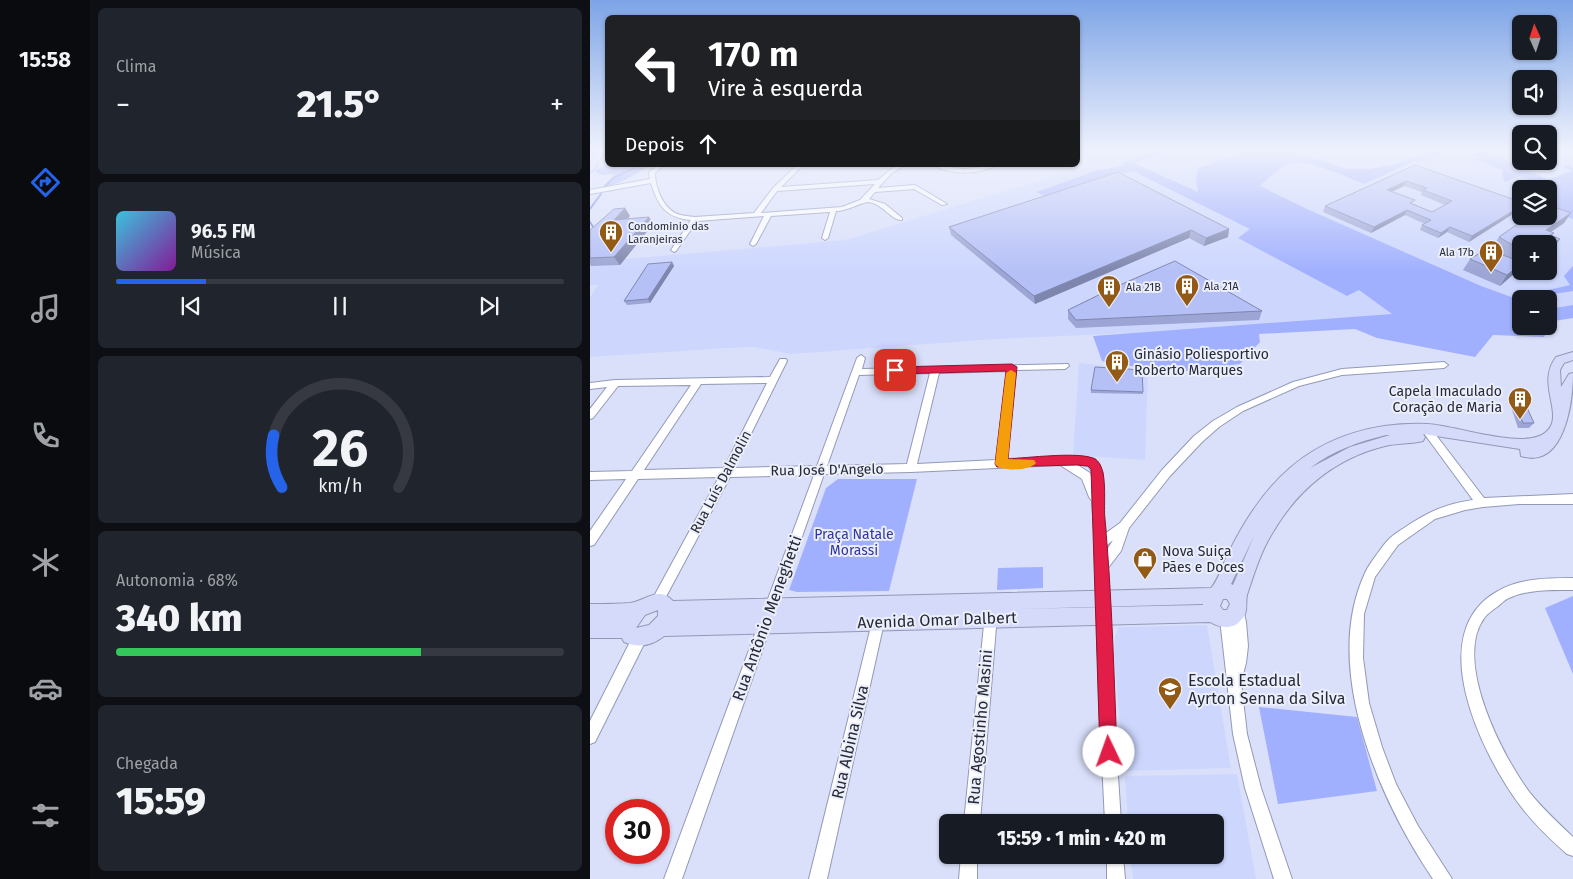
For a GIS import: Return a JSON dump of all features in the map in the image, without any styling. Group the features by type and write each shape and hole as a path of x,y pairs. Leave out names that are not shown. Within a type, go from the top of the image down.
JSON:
{"street":[{"path":"656,190 669,212 679,217 695,219 833,211 864,200 873,190"},
{"path":"756,216 774,190"},
{"path":"920,190 944,204"},
{"path":"864,200 883,205 900,219"},
{"path":"825,238 833,211"},
{"path":"753,244 768,215"},
{"path":"674,250 695,219"},
{"name":"Rua Antônio Meneghetti","path":"673,879 861,358"},
{"path":"1428,434 1514,452 1551,450 1568,436 1571,427 1567,388 1573,377 1562,368 1567,358"},
{"path":"1283,879 1253,788 1240,734 1235,679 1231,665 1224,606 1255,517 1292,473 1316,456 1350,440 1389,430 1524,444 1548,439 1554,433 1559,422 1554,375 1567,358"},
{"name":"Rua Luís Dalmolin","path":"663,606 783,361"},
{"path":"1113,814 1101,543 1124,526 1154,487 1198,439 1216,424 1259,399 1296,384 1342,372 1444,365"},
{"path":"856,372 1065,366"},
{"path":"1001,464 1012,367"},
{"path":"912,468 935,369"},
{"path":"590,386 615,383 774,380"},
{"path":"590,542 698,382"},
{"path":"590,416 615,383"},
{"path":"1428,434 1482,503"},
{"name":"Rua José D'Angelo","path":"590,476 821,471 1064,462 1086,476 1097,506 1101,543"},
{"path":"1443,879 1408,826 1365,723 1357,678 1356,631 1362,599 1383,552 1404,532 1432,516 1482,503 1573,499"},
{"path":"1102,566 1117,547 1124,526"},
{"path":"1573,584 1543,584 1502,595 1482,611 1467,647 1467,668 1472,694 1493,746 1525,798 1573,848"},
{"path":"590,630 633,633 660,628 667,619 663,606 646,605 629,620 633,633 590,737"},
{"name":"Avenida Omar Dalbert","path":"663,606 880,613 1224,606"},
{"name":"Rua Agostinho Masini","path":"973,814 991,610"},
{"path":"590,613 636,612"},
{"name":"Avenida Omar Dalbert","path":"660,628 764,625 880,613"},
{"name":"Rua Albina Silva","path":"818,879 880,613"},
{"path":"968,879 969,864"},
{"path":"1115,864 1116,879"}],"shaded area":[{"path":"1008,190 1512,190 1512,225 1557,225 1557,190 1573,190 1573,314 1557,315 1557,290 1512,290 1512,316 996,339 791,354 754,347 590,357 590,297 598,285 590,285 590,262 846,240"},
{"path":"1079,363 1148,371 1145,460 1073,455"},
{"name":"Escola Estadual Ayrton Senna da Silva","path":"1207,625 1231,768 1124,771 1114,652 1115,636 1119,627"},
{"path":"1237,774 1256,879 1133,879 1131,864 1224,864 1224,814 1127,814 1125,776"}],"green space":[{"path":"1042,190 1064,190 1046,197 1037,192"},
{"path":"1171,190 1194,190 1198,192 1198,190 1268,190 1481,286 1512,297 1512,335 1545,335 1544,337 1493,335 1475,357 1377,338 1355,329 1259,334 1260,342 1240,364 1172,373 1102,361 1093,336 1392,314 1359,290 1347,296 1238,238 1250,229"},
{"path":"1557,190 1573,190 1573,219 1557,213"},
{"path":"1573,266 1573,291 1557,293 1557,290 1548,290 1570,285 1564,276"},
{"path":"1573,305 1573,318 1557,321 1557,308"},
{"name":"Praça Natale Morassi","path":"838,479 917,479 889,591 797,592 789,590 826,488"},
{"path":"1043,567 1043,588 997,590 998,568"},
{"path":"1573,596 1573,674 1545,608"},
{"path":"1259,707 1357,717 1377,791 1278,804"}],"building":[{"path":"1063,190 1153,190 1229,229 1206,238 1191,230 1034,296 949,227"},
{"path":"1360,190 1387,190 1415,200 1410,203 1432,212 1452,201 1423,190 1487,190 1512,199 1512,212 1472,236 1450,227 1441,233 1422,225 1431,220 1407,210 1374,227 1325,206"},
{"path":"625,208 614,220 649,217 614,257 590,258 590,230 614,209"},
{"path":"1557,208 1571,213 1557,223"},
{"path":"1516,225 1553,225 1546,230 1554,233 1550,235 1512,235 1512,245 1499,237"},
{"path":"1487,249 1512,259 1512,271 1507,275 1470,259"},
{"path":"1175,261 1262,311 1076,320 1068,310 1113,288"},
{"path":"672,262 648,299 624,301 648,264"},
{"name":"Ginásio Poliesportivo Roberto Marques","path":"1095,367 1142,370 1143,392 1091,390"},
{"path":"1514,399 1524,401 1534,423 1523,423"}],"waterway":[{"path":"590,209 601,194"},
{"path":"590,222 595,230"}],"slow traffic":[{"path":"1011,373 1001,464 1030,463"}],"place":[{"name":"Condominio das Laranjeiras","path":"611,253"},
{"name":"Ala 17b","path":"1491,273"},
{"name":"Ala 21A","path":"1187,307"},
{"name":"Ala 21B","path":"1109,308"},
{"name":"Ginásio Poliesportivo Roberto Marques","path":"1117,383"},
{"name":"Capela Imaculado Coração de Maria","path":"1520,420"},
{"name":"Nova Suiça Pães e Doces","path":"1145,580"},
{"name":"Escola Estadual Ayrton Senna da Silva","path":"1170,710"}],"route":[{"path":"895,370 1012,367 1001,464 1085,460 1096,466 1098,473 1097,506 1101,543 1109,752"}]}
